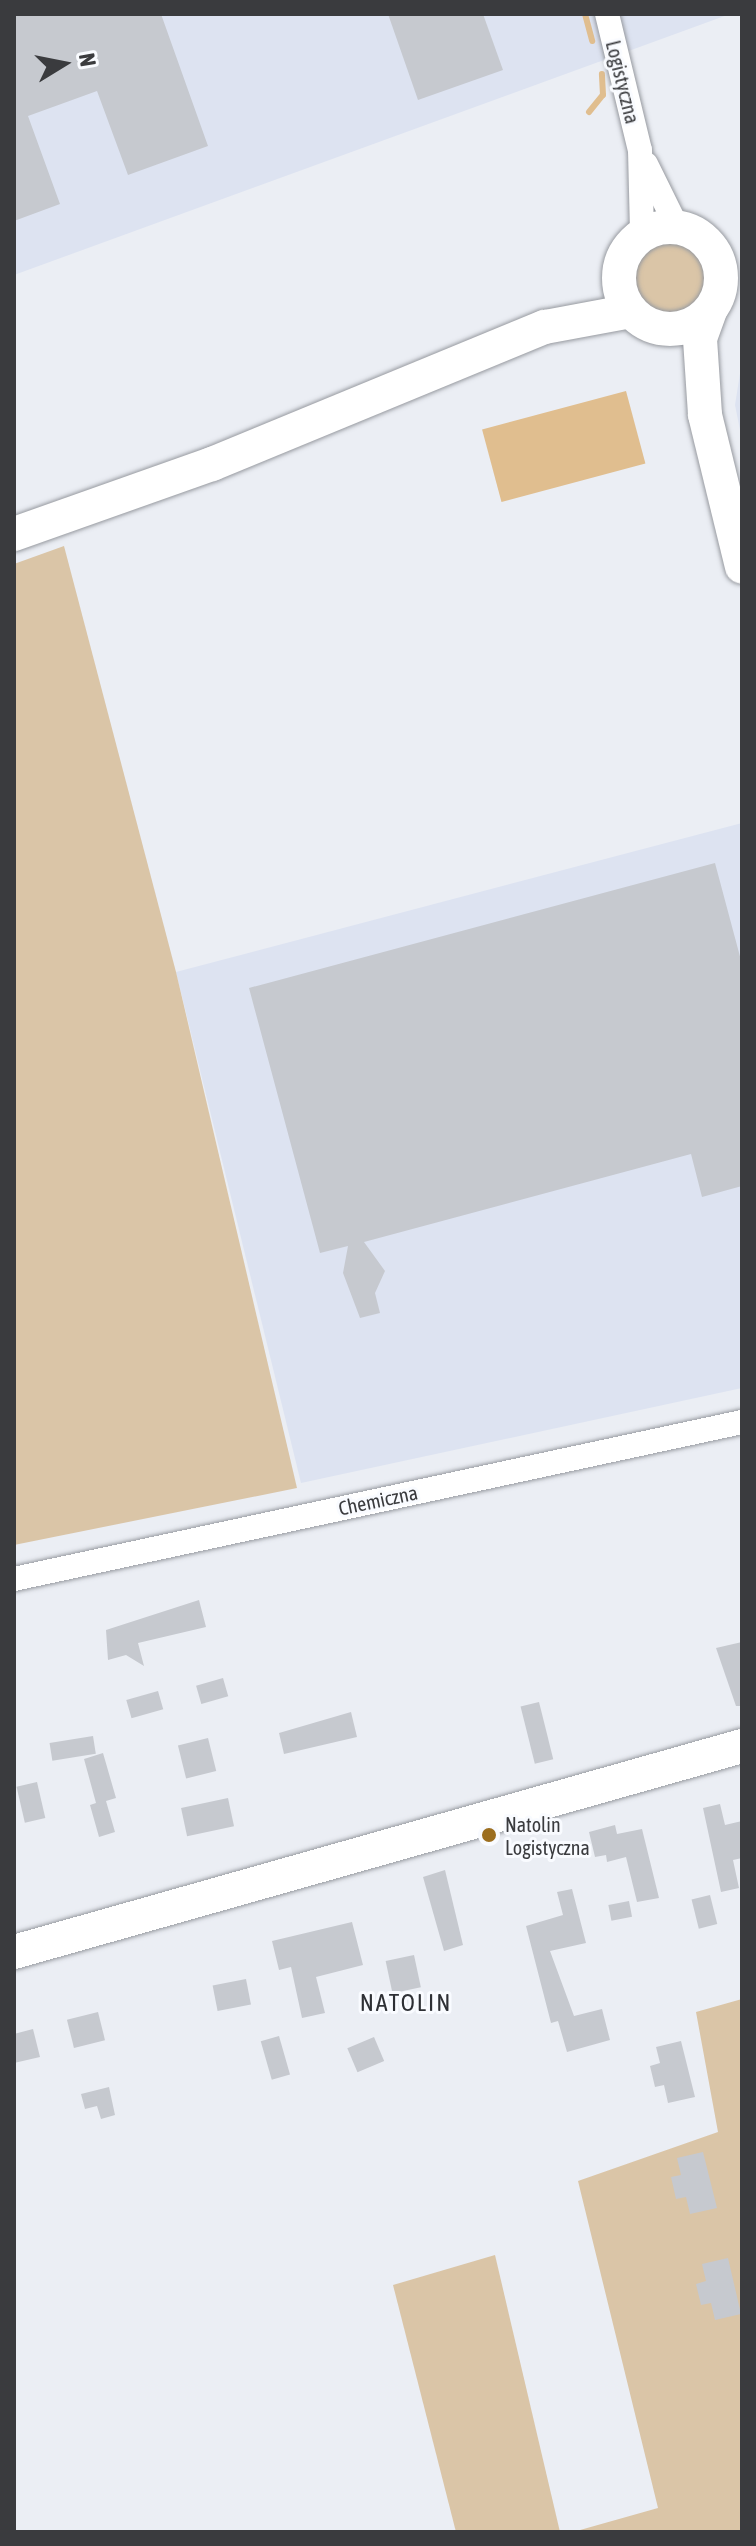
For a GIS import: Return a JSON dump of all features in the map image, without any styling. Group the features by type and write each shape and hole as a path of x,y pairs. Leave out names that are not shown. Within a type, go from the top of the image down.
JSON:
{"street":[{"name":"Logistyczna","path":"607,14 640,150 677,227"},
{"name":"Logistyczna","path":"640,150 642,234"},
{"path":"631,311 619,276 622,260 642,234 677,227 728,250 724,290 700,339 705,415 742,567"},
{"path":"545,327 619,276"},
{"path":"14,534 241,453 545,327 631,311 663,329 681,328 724,290"},
{"path":"663,329 705,415"},
{"name":"Chemiczna","path":"14,1579 742,1422"},
{"path":"14,1952 742,1746"}],"shaded area":[{"path":"14,14 730,14 14,275"},
{"path":"663,238 679,238 693,244 704,255 710,277 704,299 693,310 679,316 663,316 649,310 638,299 632,285 632,269 638,255 649,244"},
{"path":"742,361 742,440 735,405"},
{"path":"626,391 645,463 501,502 482,430"},
{"path":"64,546 176,972 297,1488 14,1545 14,564"},
{"path":"742,823 742,1388 301,1483 176,972"},
{"path":"742,1999 742,2532 573,2532 658,2508 578,2181 718,2132 696,2012"},
{"path":"495,2255 560,2532 456,2532 393,2285"}],"building":[{"path":"14,14 161,14 208,146 128,175 97,91 28,116 60,204 14,221"},
{"path":"388,14 483,14 503,70 418,100"},
{"path":"715,863 742,964 742,1186 702,1197 691,1154 364,1242 385,1271 375,1293 380,1313 360,1318 343,1273 348,1246 320,1253 249,988"},
{"path":"199,1600 206,1627 138,1643 144,1666 126,1655 108,1660 106,1630"},
{"path":"742,1642 742,1706 736,1706 716,1648"},
{"path":"223,1678 228,1696 201,1704 196,1686"},
{"path":"158,1691 163,1709 132,1718 126,1700"},
{"path":"539,1702 553,1759 535,1764 521,1707"},
{"path":"351,1712 357,1737 284,1754 279,1733"},
{"path":"93,1736 96,1754 52,1761 50,1743"},
{"path":"208,1738 216,1771 186,1778 178,1745"},
{"path":"103,1753 116,1798 106,1801 115,1832 99,1837 90,1805 96,1803 84,1759"},
{"path":"37,1782 45,1818 25,1823 17,1787"},
{"path":"228,1798 234,1826 187,1836 181,1808"},
{"path":"720,1804 725,1825 742,1821 742,1858 733,1860 739,1888 721,1892 703,1808"},
{"path":"615,1825 617,1834 642,1829 659,1898 637,1902 626,1857 607,1862 606,1855 595,1857 589,1832"},
{"path":"445,1870 463,1945 444,1951 423,1877"},
{"path":"572,1889 586,1943 550,1951 574,2016 602,2009 610,2040 567,2052 558,2021 551,2023 526,1926 563,1915 557,1892"},
{"path":"710,1895 717,1924 699,1929 692,1900"},
{"path":"629,1901 632,1917 611,1921 608,1905"},
{"path":"352,1922 363,1965 316,1977 325,2013 302,2018 291,1967 279,1970 272,1941"},
{"path":"414,1955 421,1987 392,1993 386,1961"},
{"path":"246,1979 251,2005 218,2011 213,1985"},
{"path":"98,2012 105,2040 74,2048 67,2020"},
{"path":"33,2029 40,2057 14,2063 14,2034"},
{"path":"279,2036 290,2074 272,2080 261,2041"},
{"path":"374,2037 384,2061 357,2072 347,2048"},
{"path":"681,2041 695,2097 668,2103 664,2085 655,2087 650,2066 660,2063 656,2047"},
{"path":"109,2087 115,2115 101,2119 97,2106 85,2109 81,2094"},
{"path":"703,2152 717,2208 690,2214 686,2197 676,2199 671,2177 681,2175 677,2158"},
{"path":"728,2258 741,2314 715,2320 711,2303 701,2305 696,2284 706,2281 702,2264"}],"waterway":[{"path":"585,14 592,41"},
{"path":"589,112 603,95 602,74"}],"place":[{"name":"Natolin Logistyczna","path":"489,1835"}],"district":[{"name":"NATOLIN","path":"406,2003"}]}
